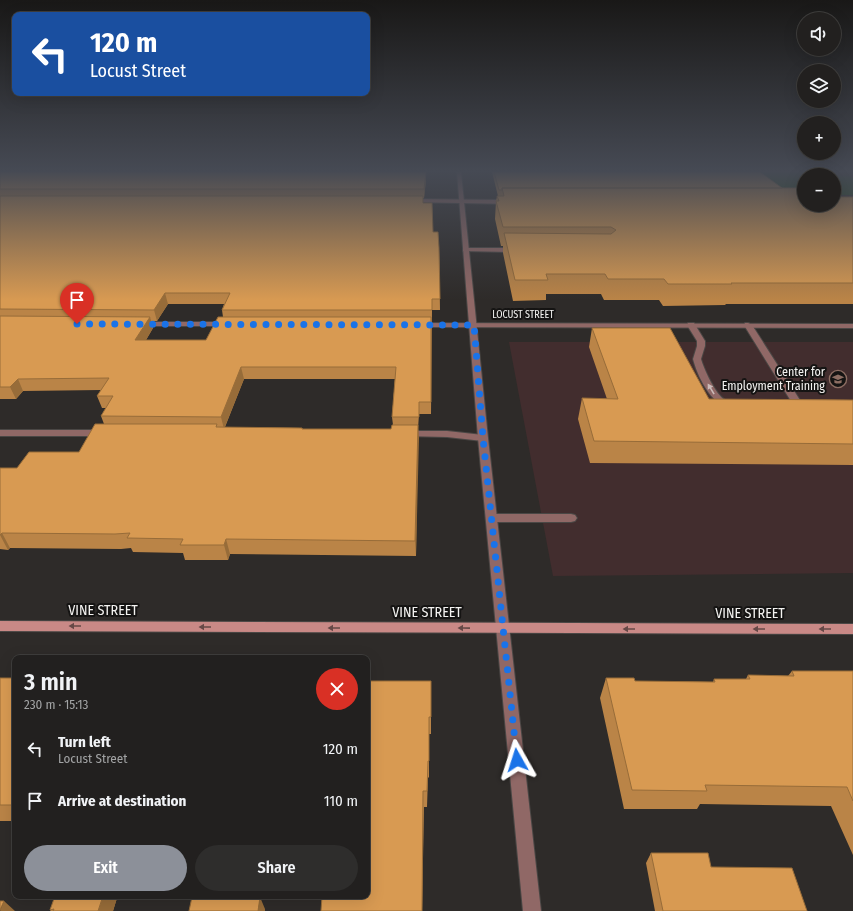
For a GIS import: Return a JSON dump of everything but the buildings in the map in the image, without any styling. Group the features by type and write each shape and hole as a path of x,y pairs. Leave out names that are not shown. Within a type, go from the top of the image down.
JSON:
{"main road":[{"name":"VINE STREET","path":"0,626 504,629 853,629"}],"street":[{"path":"462,215 474,325 483,438 504,629 532,911"},
{"path":"465,250 520,250"},
{"path":"134,324 236,324"},
{"name":"LOCUST STREET","path":"410,325 853,326"},
{"path":"691,325 701,341 701,349 697,354 697,360 709,387 718,399 723,402 738,405"},
{"path":"748,325 800,408 792,407"},
{"path":"0,433 116,433"},
{"path":"399,434 447,434 483,438"},
{"path":"492,518 571,518"}],"shaded area":[{"path":"509,342 853,342 853,573 553,576"}],"place":[{"name":"Center for Employment Training","path":"838,379"}],"route":[{"path":"77,324 474,325 483,438 517,760"}]}
